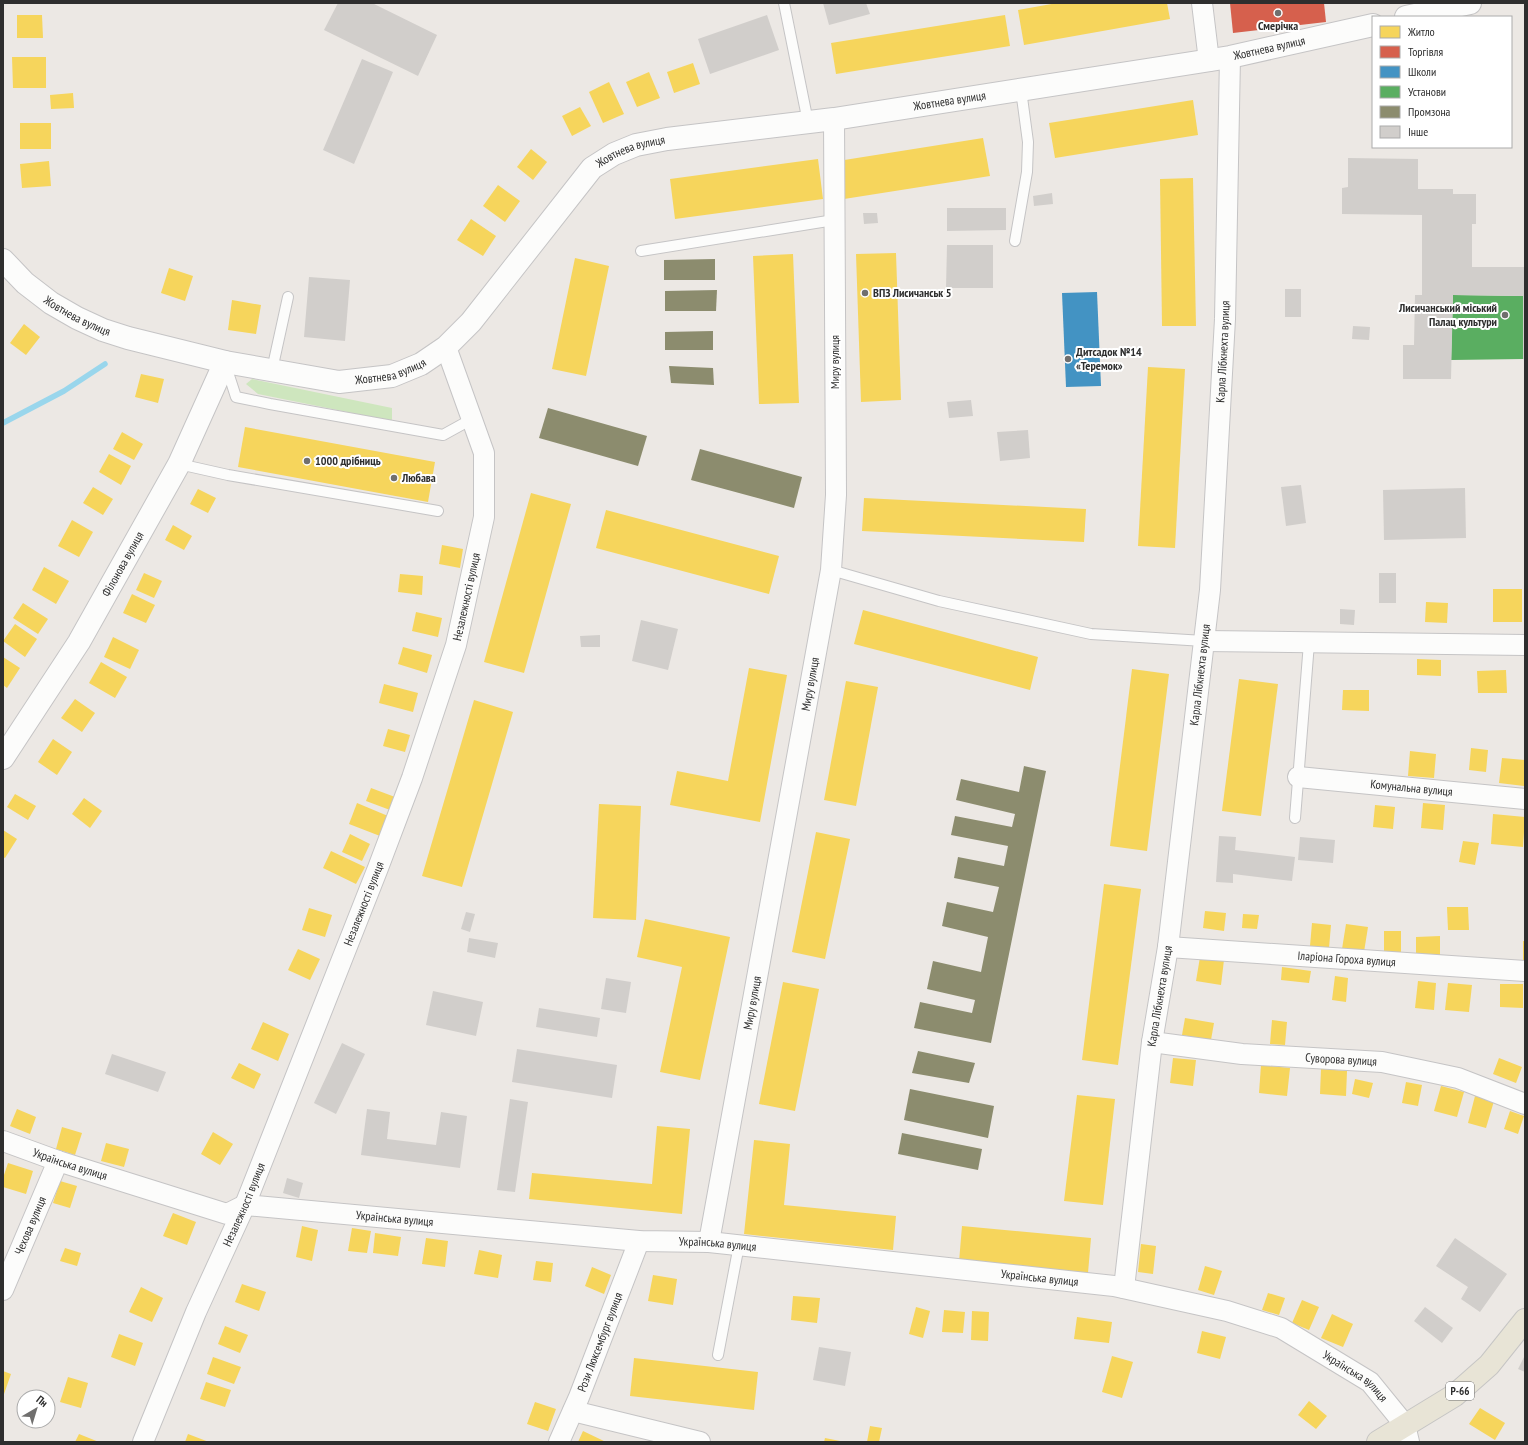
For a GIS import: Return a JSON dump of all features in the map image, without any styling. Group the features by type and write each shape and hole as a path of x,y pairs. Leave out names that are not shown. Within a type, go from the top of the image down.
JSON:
{"main road":[{"path":"1410,16 1464,3"},
{"name":"Жовтнева вулиця","path":"3,260 26,283 51,302 77,318 103,330 128,338 225,362 339,382 392,376 421,364 446,347 471,322 592,168 614,154 636,145 667,139 834,119 1230,57 1372,25"},
{"name":"Філонова вулиця","path":"3,758 79,642 179,464 225,362"},
{"name":"Р-66","path":"1378,1442 1407,1434 1489,1365 1523,1327"}],"street":[{"path":"1202,3 1209,60"},
{"name":"Карла Лібкнехта вулиця","path":"1124,1288 1152,1042 1168,947 1210,590 1225,319 1230,57"},
{"name":"Миру вулиця","path":"709,1242 831,570 836,495 834,119"},
{"name":"Незалежності вулиця","path":"143,1442 196,1312 245,1204 401,808 456,645 484,517 484,454 446,347"},
{"path":"1204,641 1525,645"},
{"name":"Комунальна вулиця","path":"1298,777 1525,799"},
{"name":"Іларіона Гороха вулиця","path":"1168,947 1525,971"},
{"name":"Суворова вулиця","path":"1152,1042 1242,1054 1382,1062 1458,1078 1525,1104"},
{"name":"Українська вулиця","path":"3,1141 58,1161 227,1214 245,1204 639,1241 709,1242 1124,1288 1227,1311 1280,1328 1370,1382 1407,1434"},
{"name":"Чехова вулиця","path":"3,1290 58,1161"},
{"name":"Рози Люксембург вулиця","path":"559,1442 573,1411 639,1241"},
{"path":"573,1411 700,1442"}],"lane":[{"path":"784,3 808,122"},
{"path":"1015,241 1028,172 1028,142 1021,90"},
{"path":"641,251 834,220"},
{"path":"272,370 288,297"},
{"path":"225,362 236,397 443,435 472,419"},
{"path":"179,464 228,475 438,511"},
{"path":"831,570 939,602 1091,634 1204,641"},
{"path":"1295,818 1309,643"},
{"path":"718,1355 739,1246"}],"green space":[{"path":"252,379 392,408 392,421 258,394 246,384"}],"building: Житло":[{"path":"1057,3 1167,3 1170,19 1024,45 1018,10"},
{"path":"17,15 42,15 43,38 17,38"},
{"path":"1005,15 1010,46 836,74 831,43"},
{"path":"12,57 46,57 46,88 13,88"},
{"path":"693,63 700,84 674,93 667,72"},
{"path":"649,72 660,98 637,107 626,82"},
{"path":"609,82 624,114 603,123 589,92"},
{"path":"73,93 74,108 51,109 50,95"},
{"path":"1193,100 1198,135 1055,158 1049,123"},
{"path":"580,107 591,126 572,136 562,116"},
{"path":"20,123 51,123 51,149 20,149"},
{"path":"983,138 990,176 844,199 838,161"},
{"path":"531,149 547,162 533,180 517,167"},
{"path":"818,159 823,199 675,219 670,179"},
{"path":"49,161 51,186 22,188 20,164"},
{"path":"1193,178 1196,326 1162,326 1160,179"},
{"path":"498,185 520,201 505,222 483,206"},
{"path":"471,219 496,236 483,256 457,240"},
{"path":"896,253 901,400 861,402 856,254"},
{"path":"793,254 799,403 759,404 753,256"},
{"path":"575,258 609,266 586,376 552,369"},
{"path":"169,268 193,276 185,301 161,293"},
{"path":"232,300 261,305 256,334 228,330"},
{"path":"24,324 40,337 26,355 10,343"},
{"path":"1148,367 1185,369 1175,548 1138,546"},
{"path":"141,374 164,379 158,403 135,397"},
{"path":"245,427 435,462 428,502 238,467"},
{"path":"122,432 143,444 134,460 113,449"},
{"path":"109,454 131,466 121,485 99,472"},
{"path":"93,487 113,499 103,515 83,503"},
{"path":"198,489 216,498 208,513 190,504"},
{"path":"531,493 571,504 524,673 484,662"},
{"path":"864,498 1086,509 1084,542 862,531"},
{"path":"606,510 779,556 769,594 596,548"},
{"path":"72,520 93,532 79,557 58,546"},
{"path":"173,525 192,536 184,550 165,540"},
{"path":"442,545 463,549 460,568 439,564"},
{"path":"44,567 69,581 56,604 32,590"},
{"path":"144,573 162,581 154,598 136,590"},
{"path":"400,574 423,576 422,595 398,592"},
{"path":"1493,589 1522,589 1522,622 1493,622"},
{"path":"132,594 155,605 146,623 123,613"},
{"path":"1426,602 1448,603 1447,623 1425,622"},
{"path":"23,603 48,619 38,634 13,618"},
{"path":"863,610 1038,657 1030,690 854,644"},
{"path":"416,612 442,618 438,637 412,631"},
{"path":"15,624 37,639 25,657 3,641"},
{"path":"113,637 139,650 130,669 104,657"},
{"path":"403,647 432,655 427,673 398,664"},
{"path":"3,657 20,668 7,688 3,685"},
{"path":"1417,659 1441,660 1441,676 1417,675"},
{"path":"101,662 127,677 115,698 89,683"},
{"path":"749,668 787,675 760,822 670,805 677,771 728,781"},
{"path":"1132,669 1169,674 1147,851 1110,846"},
{"path":"1506,670 1507,693 1478,693 1477,671"},
{"path":"1239,679 1278,684 1261,816 1222,811"},
{"path":"846,681 878,687 856,806 824,800"},
{"path":"384,684 418,693 413,712 379,703"},
{"path":"1343,690 1369,690 1369,711 1342,710"},
{"path":"75,699 95,713 82,732 61,718"},
{"path":"474,700 513,712 462,887 422,876"},
{"path":"388,729 410,735 405,752 383,746"},
{"path":"53,739 72,752 57,775 38,762"},
{"path":"1471,748 1488,750 1486,772 1469,770"},
{"path":"1410,751 1436,754 1434,778 1408,776"},
{"path":"1502,758 1525,760 1524,786 1499,783"},
{"path":"371,788 395,797 390,810 366,801"},
{"path":"15,794 36,806 28,820 7,807"},
{"path":"84,798 102,811 90,828 72,814"},
{"path":"357,803 388,816 380,836 349,824"},
{"path":"1423,803 1445,805 1443,830 1421,828"},
{"path":"599,804 641,806 636,920 593,918"},
{"path":"1375,805 1395,807 1393,829 1373,827"},
{"path":"1493,814 1525,817 1523,847 1491,844"},
{"path":"3,830 17,839 5,858 3,857"},
{"path":"816,832 850,839 825,959 792,952"},
{"path":"350,834 370,844 362,861 342,852"},
{"path":"1463,841 1479,843 1475,865 1459,862"},
{"path":"331,851 365,867 356,884 323,868"},
{"path":"1104,884 1141,889 1118,1065 1082,1060"},
{"path":"1447,907 1468,907 1469,930 1448,930"},
{"path":"309,908 332,915 325,937 302,930"},
{"path":"1205,911 1226,913 1224,931 1203,928"},
{"path":"1243,914 1259,915 1257,929 1242,928"},
{"path":"645,919 730,937 700,1080 660,1072 682,967 637,957"},
{"path":"1312,923 1331,925 1329,948 1310,946"},
{"path":"1346,924 1368,927 1364,952 1342,949"},
{"path":"1384,931 1401,931 1401,952 1384,952"},
{"path":"1440,936 1440,957 1416,957 1416,937"},
{"path":"1523,941 1525,941 1525,964 1523,964"},
{"path":"298,949 320,959 310,980 288,970"},
{"path":"1200,957 1224,960 1221,985 1196,981"},
{"path":"1282,967 1311,971 1309,983 1281,980"},
{"path":"1335,976 1348,978 1346,1002 1332,1000"},
{"path":"1418,981 1436,983 1434,1010 1415,1008"},
{"path":"783,982 819,989 795,1111 759,1104"},
{"path":"1448,983 1472,985 1469,1012 1445,1010"},
{"path":"1500,984 1523,984 1523,1008 1500,1007"},
{"path":"1185,1018 1214,1023 1211,1040 1182,1035"},
{"path":"1272,1020 1287,1022 1285,1045 1270,1044"},
{"path":"263,1022 289,1034 278,1061 251,1049"},
{"path":"1173,1058 1196,1060 1193,1086 1170,1083"},
{"path":"1499,1058 1522,1067 1516,1083 1493,1074"},
{"path":"239,1063 261,1074 254,1089 231,1078"},
{"path":"1261,1065 1290,1068 1287,1096 1259,1093"},
{"path":"1321,1069 1347,1071 1346,1096 1320,1094"},
{"path":"1355,1079 1373,1083 1369,1098 1352,1094"},
{"path":"1406,1082 1422,1085 1418,1106 1402,1103"},
{"path":"1441,1086 1464,1092 1457,1117 1434,1111"},
{"path":"1077,1095 1115,1099 1103,1205 1064,1201"},
{"path":"1475,1096 1494,1101 1486,1128 1468,1123"},
{"path":"17,1109 36,1117 30,1134 10,1126"},
{"path":"1510,1111 1524,1116 1518,1134 1504,1129"},
{"path":"657,1126 690,1129 682,1214 529,1199 532,1173 652,1184"},
{"path":"62,1127 82,1133 75,1155 56,1149"},
{"path":"213,1132 233,1144 220,1165 201,1154"},
{"path":"754,1140 790,1144 784,1205 896,1216 893,1250 744,1234"},
{"path":"106,1143 129,1149 124,1167 101,1161"},
{"path":"8,1163 33,1171 26,1194 3,1187 3,1178"},
{"path":"60,1181 77,1186 70,1208 53,1203"},
{"path":"173,1213 196,1222 187,1245 163,1236"},
{"path":"302,1226 318,1230 312,1261 296,1257"},
{"path":"962,1226 1091,1238 1088,1273 959,1262"},
{"path":"352,1228 371,1231 367,1253 348,1251"},
{"path":"375,1233 401,1237 398,1256 373,1253"},
{"path":"426,1238 448,1241 445,1267 422,1264"},
{"path":"1141,1244 1156,1246 1153,1274 1138,1272"},
{"path":"65,1248 81,1253 77,1266 60,1261"},
{"path":"479,1250 502,1255 498,1278 474,1274"},
{"path":"536,1261 553,1263 551,1282 533,1280"},
{"path":"1205,1266 1222,1271 1214,1295 1198,1290"},
{"path":"592,1267 611,1275 604,1294 585,1286"},
{"path":"653,1275 677,1279 673,1305 648,1301"},
{"path":"242,1284 266,1292 259,1311 235,1302"},
{"path":"141,1287 163,1298 152,1322 129,1312"},
{"path":"1268,1293 1285,1298 1279,1315 1262,1310"},
{"path":"793,1296 820,1298 817,1323 791,1320"},
{"path":"1302,1300 1319,1307 1309,1330 1292,1323"},
{"path":"916,1307 930,1311 923,1338 909,1334"},
{"path":"944,1310 965,1312 963,1333 942,1332"},
{"path":"972,1311 989,1312 988,1341 971,1340"},
{"path":"1332,1314 1353,1324 1343,1347 1321,1338"},
{"path":"1077,1317 1112,1322 1109,1343 1074,1339"},
{"path":"225,1326 248,1335 240,1353 218,1344"},
{"path":"1202,1331 1226,1337 1220,1359 1197,1353"},
{"path":"119,1334 143,1343 135,1366 111,1357"},
{"path":"1112,1356 1133,1362 1122,1398 1102,1392"},
{"path":"213,1357 241,1367 234,1384 207,1374"},
{"path":"634,1358 758,1372 754,1410 630,1396"},
{"path":"3,1371 11,1374 3,1397"},
{"path":"68,1377 88,1383 81,1408 60,1402"},
{"path":"206,1382 231,1390 225,1407 200,1399"},
{"path":"1309,1401 1327,1416 1316,1429 1298,1415"},
{"path":"535,1402 556,1409 548,1431 527,1424"},
{"path":"1480,1408 1505,1423 1495,1440 1469,1424"},
{"path":"870,1426 882,1428 879,1442 867,1442"},
{"path":"583,1431 606,1442 578,1442"},
{"path":"79,1434 99,1442 75,1442"},
{"path":"188,1434 209,1442 185,1442"},
{"path":"825,1438 840,1441 840,1442 824,1442"}],"building: Торгівля":[{"name":"Смерiчка","path":"1230,3 1324,3 1326,22 1233,33"}],"building: Школи":[{"path":"1097,292 1101,386 1066,387 1062,293"}],"building: Установи":[{"path":"1453,295 1523,296 1523,359 1451,360"}],"building: Промзона":[{"path":"715,259 715,280 664,280 664,260"},
{"path":"717,290 716,311 665,311 665,291"},
{"path":"713,331 713,350 665,350 665,332"},
{"path":"669,366 713,368 714,385 671,383"},
{"path":"548,408 647,436 638,466 539,438"},
{"path":"700,449 802,477 794,508 691,480"},
{"path":"1024,766 1046,771 991,1043 914,1028 920,1002 972,1013 975,1000 927,989 933,961 981,972 988,937 942,926 947,902 993,912 999,887 954,878 958,857 1004,866 1008,846 951,835 955,816 1012,827 1015,814 956,800 961,779 1019,792"},
{"path":"918,1051 975,1063 969,1083 912,1073"},
{"path":"910,1089 994,1106 988,1138 904,1120"},
{"path":"902,1133 982,1149 978,1170 898,1154"}],"building: Інше":[{"path":"338,3 372,3 437,35 418,76 324,30"},
{"path":"823,3 866,3 870,14 829,25"},
{"path":"767,15 779,50 710,74 698,39"},
{"path":"362,59 393,72 354,164 323,150"},
{"path":"1348,158 1418,159 1418,189 1453,189 1453,194 1476,194 1476,224 1472,224 1472,267 1525,267 1525,359 1523,359 1523,296 1453,295 1451,379 1403,379 1403,345 1414,345 1415,295 1422,295 1422,215 1342,214 1342,188 1348,187"},
{"path":"1052,193 1053,204 1034,206 1033,196"},
{"path":"947,208 1006,208 1006,230 947,231"},
{"path":"863,213 877,213 878,223 864,224"},
{"path":"947,245 993,245 993,288 946,288"},
{"path":"309,277 350,280 345,341 304,337"},
{"path":"1285,289 1301,289 1301,317 1285,317"},
{"path":"1353,326 1370,327 1369,340 1352,339"},
{"path":"971,400 973,416 949,418 947,402"},
{"path":"1028,430 1030,458 1000,461 997,432"},
{"path":"1301,485 1306,523 1286,526 1281,487"},
{"path":"1465,488 1466,538 1384,540 1383,490"},
{"path":"1379,573 1396,573 1396,603 1379,603"},
{"path":"1340,609 1355,610 1354,625 1340,624"},
{"path":"641,620 678,629 668,670 632,661"},
{"path":"600,635 600,647 581,647 580,636"},
{"path":"1219,836 1236,837 1235,850 1295,857 1292,881 1233,874 1233,883 1216,882"},
{"path":"1300,837 1335,840 1333,863 1298,860"},
{"path":"466,912 475,914 470,932 461,929"},
{"path":"469,938 498,943 495,958 467,952"},
{"path":"606,978 631,982 626,1013 601,1009"},
{"path":"433,991 483,1002 476,1036 426,1025"},
{"path":"539,1008 600,1018 597,1037 536,1027"},
{"path":"342,1043 365,1054 336,1114 314,1103"},
{"path":"517,1049 617,1065 612,1098 512,1082"},
{"path":"112,1054 166,1072 158,1092 105,1074"},
{"path":"510,1099 528,1102 515,1192 497,1190"},
{"path":"367,1109 390,1112 387,1139 436,1145 441,1112 467,1116 460,1168 361,1155"},
{"path":"287,1178 303,1183 299,1198 283,1193"},
{"path":"1455,1238 1507,1274 1480,1312 1461,1299 1468,1287 1436,1266"},
{"path":"1425,1307 1453,1328 1442,1343 1414,1321"},
{"path":"819,1347 851,1352 845,1386 813,1380"},
{"path":"1525,1355 1525,1372 1518,1369"}],"waterway":[{"path":"3,423 64,391 105,364"}],"place":[{"name":"Смерiчка","path":"1278,13"},
{"name":"ВПЗ Лисичанськ 5","path":"865,293"},
{"name":"Лисичанський міський Палац культури","path":"1505,315"},
{"name":"Дитсадок №14 «Теремок»","path":"1068,359"},
{"name":"1000 дрібниць","path":"307,461"},
{"name":"Любава","path":"394,478"}]}
